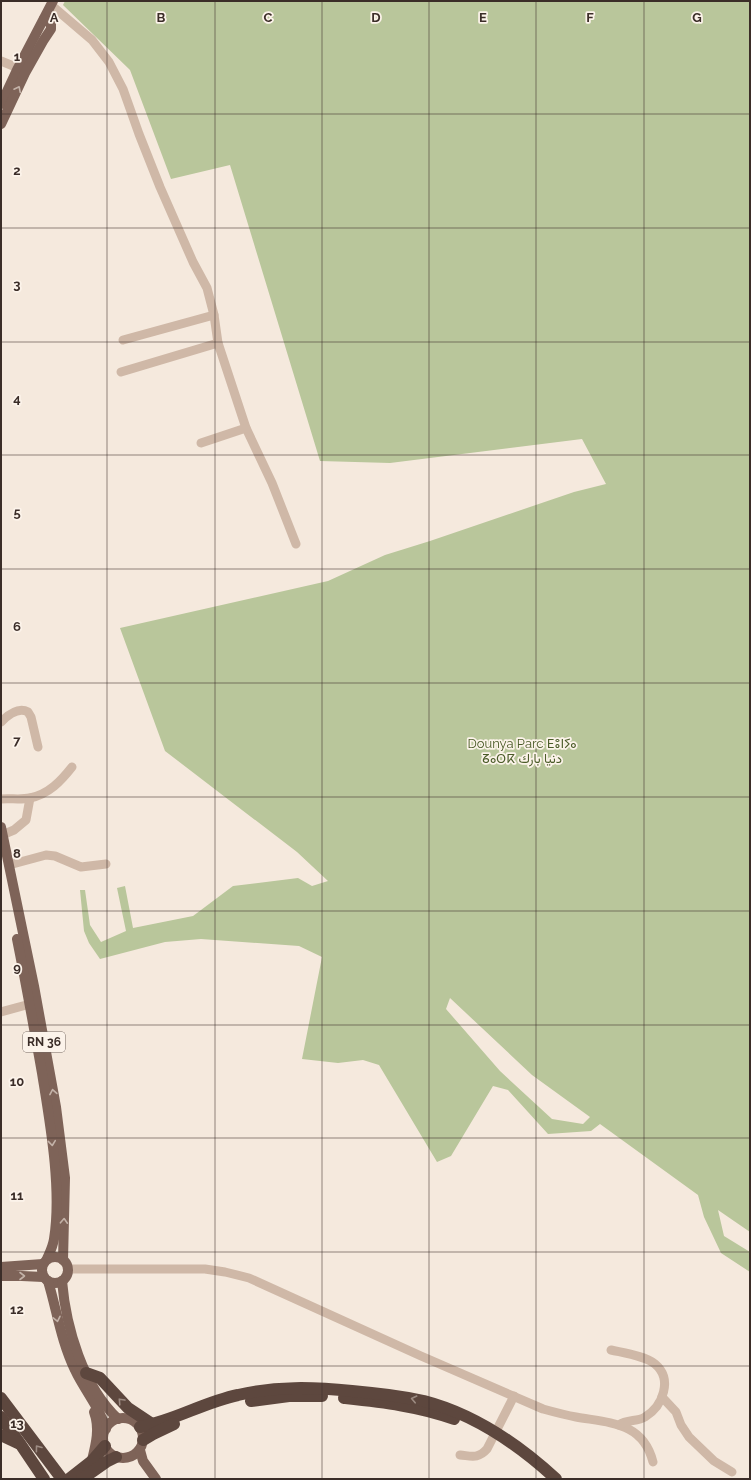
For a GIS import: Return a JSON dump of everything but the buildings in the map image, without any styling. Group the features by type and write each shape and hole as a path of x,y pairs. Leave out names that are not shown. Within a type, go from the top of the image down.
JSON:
{"highway":[{"path":"86,1373 100,1378 128,1408 152,1424"},
{"path":"140,1427 211,1402 267,1389 301,1387 391,1395 426,1402 458,1412 516,1446 556,1479"},
{"path":"141,1445 153,1434 183,1420 227,1406 262,1398 329,1396 387,1403 452,1418 474,1428 511,1450 544,1479"},
{"path":"1,1398 62,1479"},
{"path":"1,1417 44,1479"},
{"path":"1,1435 21,1444"},
{"path":"82,1479 105,1446"},
{"path":"69,1479 90,1466 116,1457"}],"main road":[{"path":"1,104 52,3"},
{"path":"1,124 26,73 52,29 51,24 44,19"},
{"name":"RN 36","path":"2,831 3,859 34,986 56,1107 65,1178 63,1260"},
{"name":"RN 36","path":"9,881 49,1116 55,1173 55,1233 53,1243 45,1261"},
{"path":"1,1267 45,1261 54,1257 63,1260 68,1269 66,1276 57,1283 46,1279 22,1276 1,1276"},
{"path":"45,1261 41,1269 46,1279 65,1346 76,1372 100,1412 106,1429"},
{"path":"62,1280 68,1325 86,1373 102,1402 118,1419"},
{"path":"84,1386 85,1395 95,1414 97,1422 97,1438 90,1466"},
{"path":"141,1445 131,1457 116,1457 110,1453 105,1446 104,1436 106,1429 111,1423 118,1419 130,1420 140,1427 143,1435 141,1445 144,1461 156,1479"},
{"path":"131,1457 138,1462 151,1479"}],"street":[{"path":"52,3 92,40 109,62 123,89 160,187 207,288 214,315 218,343 246,428 272,483 296,544"},
{"path":"1,61 18,68"},
{"path":"124,340 214,315"},
{"path":"121,372 218,343"},
{"path":"201,443 246,428"},
{"path":"1,722 10,714 23,710 28,712 31,717 38,747"},
{"path":"1,799 30,798 44,794 55,786 72,766"},
{"path":"2,831 14,830 26,820 28,817 30,798"},
{"path":"3,859 46,855 55,856 81,868 106,864"},
{"path":"1,1012 30,1004"},
{"path":"68,1269 205,1269 250,1278 514,1396 556,1413 619,1425 632,1431 643,1441 648,1447 653,1462"},
{"path":"611,1350 648,1360 656,1364 661,1371 665,1385 665,1391 662,1397 650,1413 644,1418 626,1420 619,1425"},
{"path":"460,1455 482,1455 487,1449 514,1396"},
{"path":"662,1397 676,1412 681,1425 689,1437 709,1457 732,1472"}],"green space":[{"name":"Dounya Parc ⴹⵓⵏⵢⴰ ⵒⴰⵔⴽ دنيا بارك","path":"65,1 750,1 750,1232 718,1210 724,1236 750,1252 750,1272 721,1253 704,1217 698,1195 600,1124 591,1131 548,1134 508,1090 493,1086 451,1156 437,1162 379,1065 363,1060 338,1063 302,1059 322,957 299,946 201,939 165,942 100,959 89,943 84,931 80,890 85,890 90,925 101,942 126,931 117,888 125,886 133,928 193,916 233,886 298,878 312,886 328,881 297,852 165,751 120,628 328,581 385,555 574,492 606,484 582,439 390,463 320,461 230,165 171,179 130,70 63,5","holes":["450,998 532,1075 590,1117 583,1124 552,1119 500,1071 446,1009"]}]}
